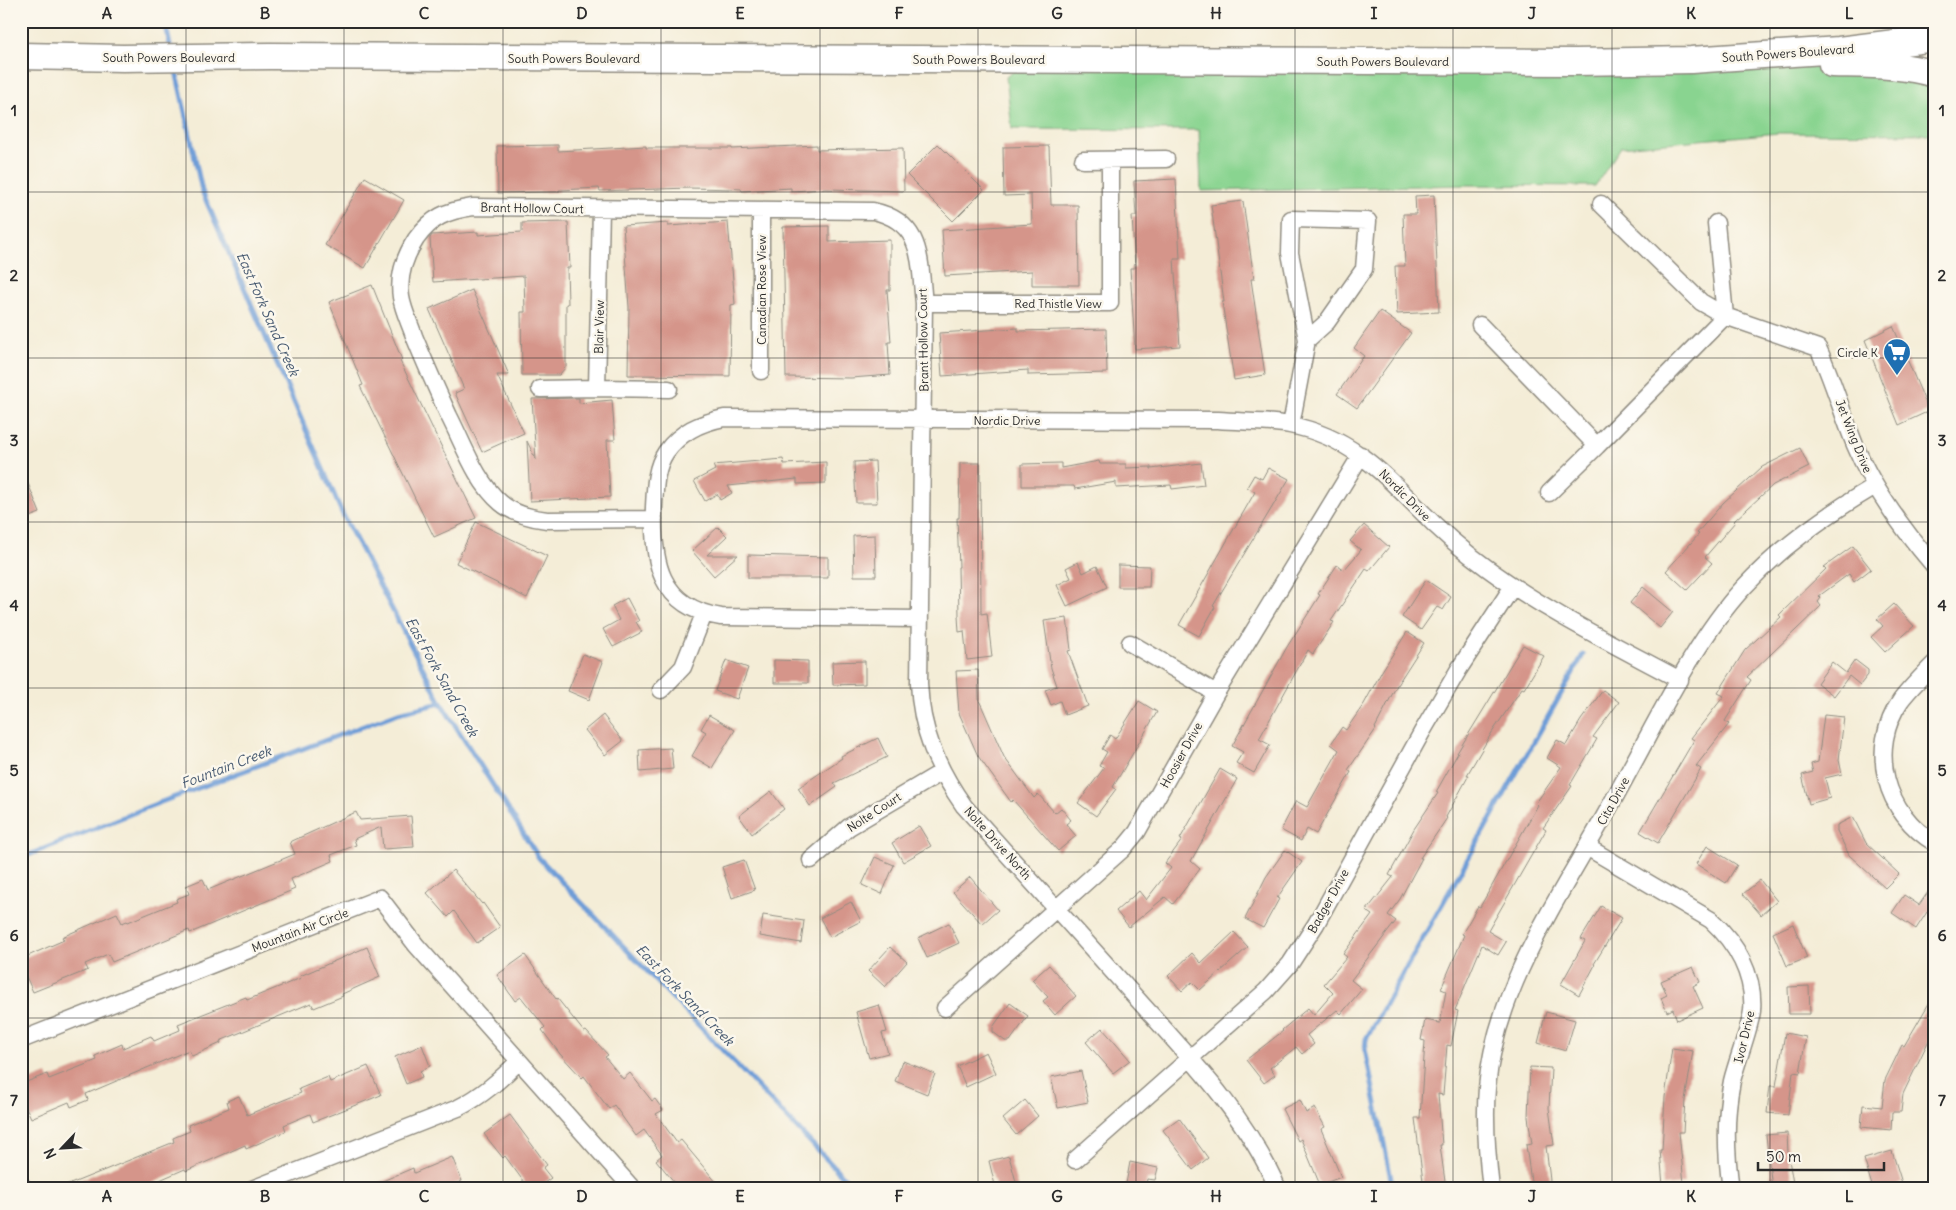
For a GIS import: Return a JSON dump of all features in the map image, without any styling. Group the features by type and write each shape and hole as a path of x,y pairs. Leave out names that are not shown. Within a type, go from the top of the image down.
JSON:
{"highway":[{"name":"South Powers Boulevard","path":"21,56 123,58 270,56 1436,62 1691,60 1839,50 1935,38"},
{"path":"1691,60 1875,65 1920,70 1935,74"}],"street":[{"path":"1083,160 1166,159"},
{"name":"Red Thistle View","path":"924,303 1110,303 1110,160"},
{"path":"1602,204 1701,302 1725,316"},
{"name":"Brant Hollow Court","path":"654,519 547,520 531,518 516,513 502,504 490,492 478,474 431,378 401,298 403,265 412,245 423,230 436,218 451,210 473,207 873,211 888,214 902,224 912,237 918,251 924,303 923,420"},
{"name":"Blair View","path":"597,388 601,209"},
{"name":"Canadian Rose View","path":"761,210 761,370"},
{"path":"1291,426 1307,340 1290,253 1291,219 1368,221 1364,269 1327,322 1307,340"},
{"path":"1716,223 1725,316"},
{"path":"1549,493 1725,316"},
{"name":"Jet Wing Drive","path":"1725,316 1818,348 1830,374 1855,446 1875,486 1935,567"},
{"path":"1480,324 1597,446"},
{"path":"540,389 669,390"},
{"name":"Nordic Drive","path":"920,619 721,617 704,614 688,606 676,596 663,578 655,555 655,487 658,470 665,453 677,439 704,422 724,418 1218,420 1291,426 1325,436 1361,455 1383,473 1418,509 1459,546 1513,586 1545,606 1680,680"},
{"name":"Nolte Drive North","path":"923,420 920,704 926,734 942,772 964,806 1190,1058 1246,1129 1261,1152 1278,1189"},
{"name":"Hoosier Drive","path":"945,1008 1123,849 1137,832 1216,693 1361,455"},
{"name":"Cita Drive","path":"1491,1189 1485,1125 1487,1087 1493,1054 1512,990 1540,928 1680,680 1727,608 1778,553 1830,512 1875,486"},
{"name":"Badger Drive","path":"1075,1160 1279,978 1303,946 1436,708 1513,586"},
{"path":"661,690 683,667 704,614"},
{"path":"1130,643 1216,693"},
{"path":"1935,663 1901,701 1892,717 1884,749 1887,785 1896,804 1911,825 1921,835 1935,843"},
{"name":"Nolte Court","path":"811,860 849,827 942,772"},
{"name":"Ivor Drive","path":"1587,847 1711,920 1726,934 1743,963 1749,979 1752,1011 1732,1083 1728,1135 1731,1189"},
{"name":"Mountain Air Circle","path":"21,1040 380,898 416,945 632,1189"},
{"path":"252,1189 475,1100 519,1061"},
{"path":"21,1184 23,1189"}],"green space":[{"path":"1029,60 1691,60 1903,68 1935,74 1935,134 1779,133 1621,147 1595,186 1466,185 1201,191 1199,130 1012,129 1006,77"}],"building":[{"path":"938,144 984,190 953,221 907,175"},
{"path":"558,145 558,151 646,146 646,148 732,149 817,145 817,150 903,148 904,191 826,189 791,191 791,188 742,191 741,189 689,188 600,191 599,188 559,190 559,192 498,193 497,146"},
{"path":"1049,146 1051,205 1078,205 1079,285 1032,285 1032,271 945,276 942,230 1032,224 1031,195 1004,196 1003,147"},
{"path":"365,177 404,200 365,268 325,245"},
{"path":"1176,179 1180,259 1174,259 1180,346 1135,349 1130,268 1135,268 1132,216 1136,216 1134,181"},
{"path":"1434,195 1439,312 1397,314 1395,266 1405,266 1403,214 1416,214 1415,196"},
{"path":"1243,201 1254,279 1251,279 1265,375 1234,380 1222,302 1224,302 1211,205"},
{"path":"568,222 570,268 567,268 566,367 559,375 522,375 521,312 525,312 524,276 433,282 430,238 432,235 478,232 478,235 522,232 522,223"},
{"path":"728,222 735,304 731,305 730,376 628,375 629,307 623,226 668,223 668,226"},
{"path":"829,226 829,242 890,240 890,290 887,290 891,342 888,342 890,375 851,378 786,377 783,227"},
{"path":"372,285 402,360 400,361 476,518 434,537 360,386 363,385 329,302"},
{"path":"472,290 509,375 497,375 524,433 482,452 455,393 464,389 429,309"},
{"path":"1380,311 1411,333 1357,408 1337,394 1364,356 1354,348"},
{"name":"Circle K","path":"1893,326 1929,411 1899,425 1865,340"},
{"path":"1018,328 1018,331 1106,329 1107,373 1028,375 1028,370 942,376 939,333"},
{"path":"579,398 579,403 612,400 615,440 607,440 610,497 530,501 527,441 536,460 532,399"},
{"path":"1800,448 1809,467 1773,485 1734,521 1705,557 1712,563 1687,590 1666,571 1699,534 1697,533 1723,503 1762,467"},
{"path":"783,459 784,464 826,462 826,483 797,484 797,479 728,486 732,493 720,500 717,494 705,501 694,481 715,470 713,465"},
{"path":"875,461 877,503 856,503 854,462"},
{"path":"1099,461 1100,464 1126,464 1126,468 1151,467 1151,469 1201,463 1204,485 1172,489 1171,485 1116,488 1116,482 1075,489 1074,486 1022,486 1022,464 1061,463 1061,468"},
{"path":"960,463 980,463 981,614 987,613 992,657 967,660 964,631 959,632 958,616 957,518 959,518"},
{"path":"21,466 40,513 21,520"},
{"path":"1268,468 1289,479 1213,606 1215,607 1199,636 1179,625 1255,492 1247,487 1254,475 1262,479"},
{"path":"476,522 547,556 527,598 456,563"},
{"path":"1364,525 1389,547 1369,571 1366,569 1331,621 1334,622 1313,654 1308,650 1259,739 1270,745 1254,773 1236,763 1243,752 1232,746 1287,647 1337,565 1344,570 1361,550 1350,541"},
{"path":"718,527 727,536 707,555 738,555 714,576 692,551"},
{"path":"875,535 876,576 854,576 853,536"},
{"path":"1853,546 1871,569 1854,582 1849,574 1819,596 1821,598 1818,602 1821,606 1747,677 1751,680 1725,721 1729,724 1696,766 1701,769 1658,843 1640,832 1694,740 1691,738 1724,696 1718,693 1745,650 1781,617 1779,615 1826,569 1824,567"},
{"path":"748,555 828,557 828,578 748,578"},
{"path":"1078,562 1083,573 1097,566 1107,587 1067,606 1057,585 1071,578 1066,568"},
{"path":"1118,565 1150,566 1149,587 1118,587"},
{"path":"1426,580 1451,597 1443,610 1437,607 1421,630 1402,617"},
{"path":"1643,587 1673,612 1660,628 1630,603"},
{"path":"627,598 639,621 636,622 642,632 613,647 603,629 619,620 612,606"},
{"path":"1894,604 1914,626 1885,652 1871,637 1883,626 1877,619"},
{"path":"1067,618 1071,650 1068,651 1088,706 1065,715 1060,701 1051,705 1045,690 1057,686 1051,668 1044,621"},
{"path":"1407,632 1424,643 1397,685 1376,729 1348,770 1351,772 1316,834 1307,829 1301,841 1281,830 1296,801 1307,807 1339,750 1331,744 1342,727 1346,730 1364,704"},
{"path":"1523,645 1544,656 1524,689 1522,688 1491,734 1467,775 1469,775 1447,818 1420,858 1422,858 1400,899 1388,915 1396,921 1351,980 1362,989 1341,1014 1337,1010 1307,1035 1314,1044 1302,1054 1296,1047 1270,1068 1275,1075 1264,1083 1246,1060 1283,1031 1308,1008 1314,1015 1333,993 1324,984 1347,957 1343,954 1372,915 1366,911 1393,877 1389,875 1414,829 1438,793 1436,792 1457,753"},
{"path":"583,654 603,662 589,700 568,691"},
{"path":"726,660 748,668 737,699 715,691"},
{"path":"774,660 808,661 808,683 774,683"},
{"path":"1855,660 1868,670 1868,675 1860,685 1849,676 1834,696 1817,683 1832,662 1846,673"},
{"path":"865,661 865,684 833,685 832,662"},
{"path":"978,670 979,700 1004,757 1034,798 1038,794 1055,813 1061,808 1071,820 1066,824 1076,836 1058,851 1013,800 1011,802 978,756 959,713 956,671"},
{"path":"1603,690 1619,702 1593,737 1597,739 1570,785 1572,786 1543,828 1546,830 1488,931 1506,942 1498,955 1482,945 1455,1010 1458,1011 1451,1046 1447,1045 1443,1095 1438,1094 1442,1145 1440,1145 1446,1189 1424,1189 1415,1118 1420,1118 1425,1041 1421,1040 1425,1020 1440,1023 1446,991 1441,989 1464,935 1462,934 1478,906 1480,907 1538,805 1536,803 1561,767 1547,758 1557,740 1566,745 1581,720"},
{"path":"1139,701 1157,712 1113,787 1116,789 1096,816 1078,803 1104,768 1099,766 1107,752 1102,749 1110,735 1115,739"},
{"path":"603,715 623,741 605,755 585,730"},
{"path":"709,715 735,730 712,768 692,756 706,732 701,729"},
{"path":"1824,715 1844,717 1839,760 1842,774 1825,778 1830,798 1809,804 1802,775 1813,772 1811,764 1818,762"},
{"path":"878,738 887,757 834,783 837,787 810,806 798,788 842,758 841,756"},
{"path":"671,748 673,769 640,772 639,750"},
{"path":"1220,769 1237,779 1191,861 1200,869 1173,904 1165,897 1129,927 1116,911 1139,891 1146,900 1171,868 1165,863 1182,840 1180,839"},
{"path":"771,791 784,809 752,834 739,816"},
{"path":"356,812 360,820 411,816 414,847 383,849 381,827 354,839 356,845 331,855 333,861 291,879 295,889 190,933 189,930 112,962 108,954 85,964 88,970 33,992 21,965 21,959 64,940 62,937 117,913 122,923 128,922 177,902 176,899 189,894 186,886 203,879 208,890 295,854 290,842"},
{"path":"1853,817 1866,843 1899,874 1885,888 1849,855 1837,831 1837,825"},
{"path":"919,826 931,846 903,862 892,843"},
{"path":"1707,846 1737,865 1726,883 1696,864"},
{"path":"1285,850 1302,862 1277,898 1279,899 1263,928 1245,919 1266,877"},
{"path":"875,857 894,865 882,894 862,885"},
{"path":"744,860 755,890 732,898 722,867"},
{"path":"453,870 483,903 500,927 477,943 454,911 448,917 427,893"},
{"path":"970,877 998,910 982,924 953,892"},
{"path":"1760,880 1777,901 1761,915 1743,894"},
{"path":"1935,882 1935,917 1927,912 1916,929 1892,913 1904,895 1919,905"},
{"path":"851,902 861,921 830,937 820,918"},
{"path":"1601,906 1622,918 1594,964 1579,995 1561,984 1585,941 1581,939"},
{"path":"763,915 804,921 801,943 760,936"},
{"path":"949,923 959,943 927,958 918,938"},
{"path":"1793,924 1807,958 1787,966 1773,933"},
{"path":"1234,932 1248,947 1200,990 1192,982 1182,991 1168,976 1192,953 1201,963"},
{"path":"367,947 380,977 342,994 343,996 314,1008 311,1003 220,1041 221,1043 192,1056 189,1050 86,1094 88,1100 71,1107 69,1102 31,1118 21,1096 21,1084 47,1074 49,1079 97,1060 95,1056 122,1044 123,1048 151,1036 154,1041 180,1030 178,1024 246,997 247,1000 301,978 300,976"},
{"path":"890,947 907,962 885,987 868,971"},
{"path":"525,955 556,999 584,1032 586,1031 608,1055 605,1057 623,1079 630,1073 652,1101 655,1099 663,1110 656,1114 677,1143 681,1140 722,1189 680,1189 656,1160 662,1155 644,1130 636,1136 614,1105 609,1109 584,1076 582,1078 560,1054 542,1030 545,1027 521,997 515,1001 497,975"},
{"path":"1049,965 1076,996 1055,1015 1043,1001 1048,997 1032,980"},
{"path":"1693,967 1700,982 1693,986 1703,1008 1677,1020 1673,1009 1667,1012 1661,998 1667,995 1661,981"},
{"path":"1809,986 1810,1014 1789,1014 1788,987"},
{"path":"1935,993 1935,1034 1929,1040 1903,1094 1901,1112 1892,1112 1891,1130 1861,1127 1863,1105 1882,1107 1885,1080 1902,1045 1904,1046"},
{"path":"1010,1003 1028,1016 1010,1041 1005,1041 993,1032 993,1027"},
{"path":"879,1005 887,1032 882,1033 888,1053 869,1058 856,1012"},
{"path":"1546,1012 1575,1020 1566,1051 1538,1043"},
{"path":"1102,1028 1130,1060 1113,1073 1086,1042"},
{"path":"1785,1033 1806,1037 1800,1073 1793,1072 1788,1115 1767,1113 1770,1086 1776,1086"},
{"path":"422,1045 430,1066 420,1071 422,1077 406,1084 395,1057"},
{"path":"1672,1048 1693,1051 1685,1100 1683,1132 1679,1132 1684,1184 1663,1186 1660,1150 1662,1150 1665,1097"},
{"path":"986,1052 996,1073 966,1087 957,1066"},
{"path":"903,1061 935,1074 927,1094 895,1081"},
{"path":"368,1066 381,1095 313,1122 310,1114 284,1125 286,1131 246,1149 245,1145 139,1189 58,1189 174,1142 173,1138 190,1131 188,1125 229,1108 227,1101 239,1096 247,1115 301,1093 299,1089 328,1077 330,1082"},
{"path":"1530,1067 1551,1068 1549,1108 1554,1145 1546,1146 1551,1189 1532,1189 1526,1145 1532,1144 1528,1117"},
{"path":"1081,1071 1088,1102 1058,1108 1051,1077"},
{"path":"1025,1100 1038,1116 1016,1135 1003,1119"},
{"path":"1300,1100 1306,1113 1315,1108 1325,1127 1321,1129 1341,1177 1320,1185 1301,1139 1298,1141 1282,1109"},
{"path":"510,1115 547,1165 543,1168 551,1178 536,1189 529,1189 505,1156 503,1158 484,1134"},
{"path":"1179,1118 1208,1158 1193,1170 1163,1130"},
{"path":"1787,1133 1788,1154 1794,1189 1772,1189 1766,1135"},
{"path":"1892,1151 1902,1183 1885,1189 1873,1189 1864,1159"},
{"path":"1009,1156 1018,1189 996,1189 989,1161"},
{"path":"452,1157 462,1181 443,1189 364,1189 413,1168 414,1173"},
{"path":"1130,1162 1158,1168 1155,1180 1147,1179 1145,1189 1125,1189"}],"waterway":[{"path":"165,21 171,50"},
{"name":"East Fork Sand Creek","path":"175,66 202,191 343,515 441,703 539,858 855,1189"},
{"path":"1393,1189 1365,1049 1366,1039 1583,655"},
{"name":"Fountain Creek","path":"21,858 148,807 398,713 441,703"}],"place":[{"name":"Circle K","path":"1897,376"}]}
